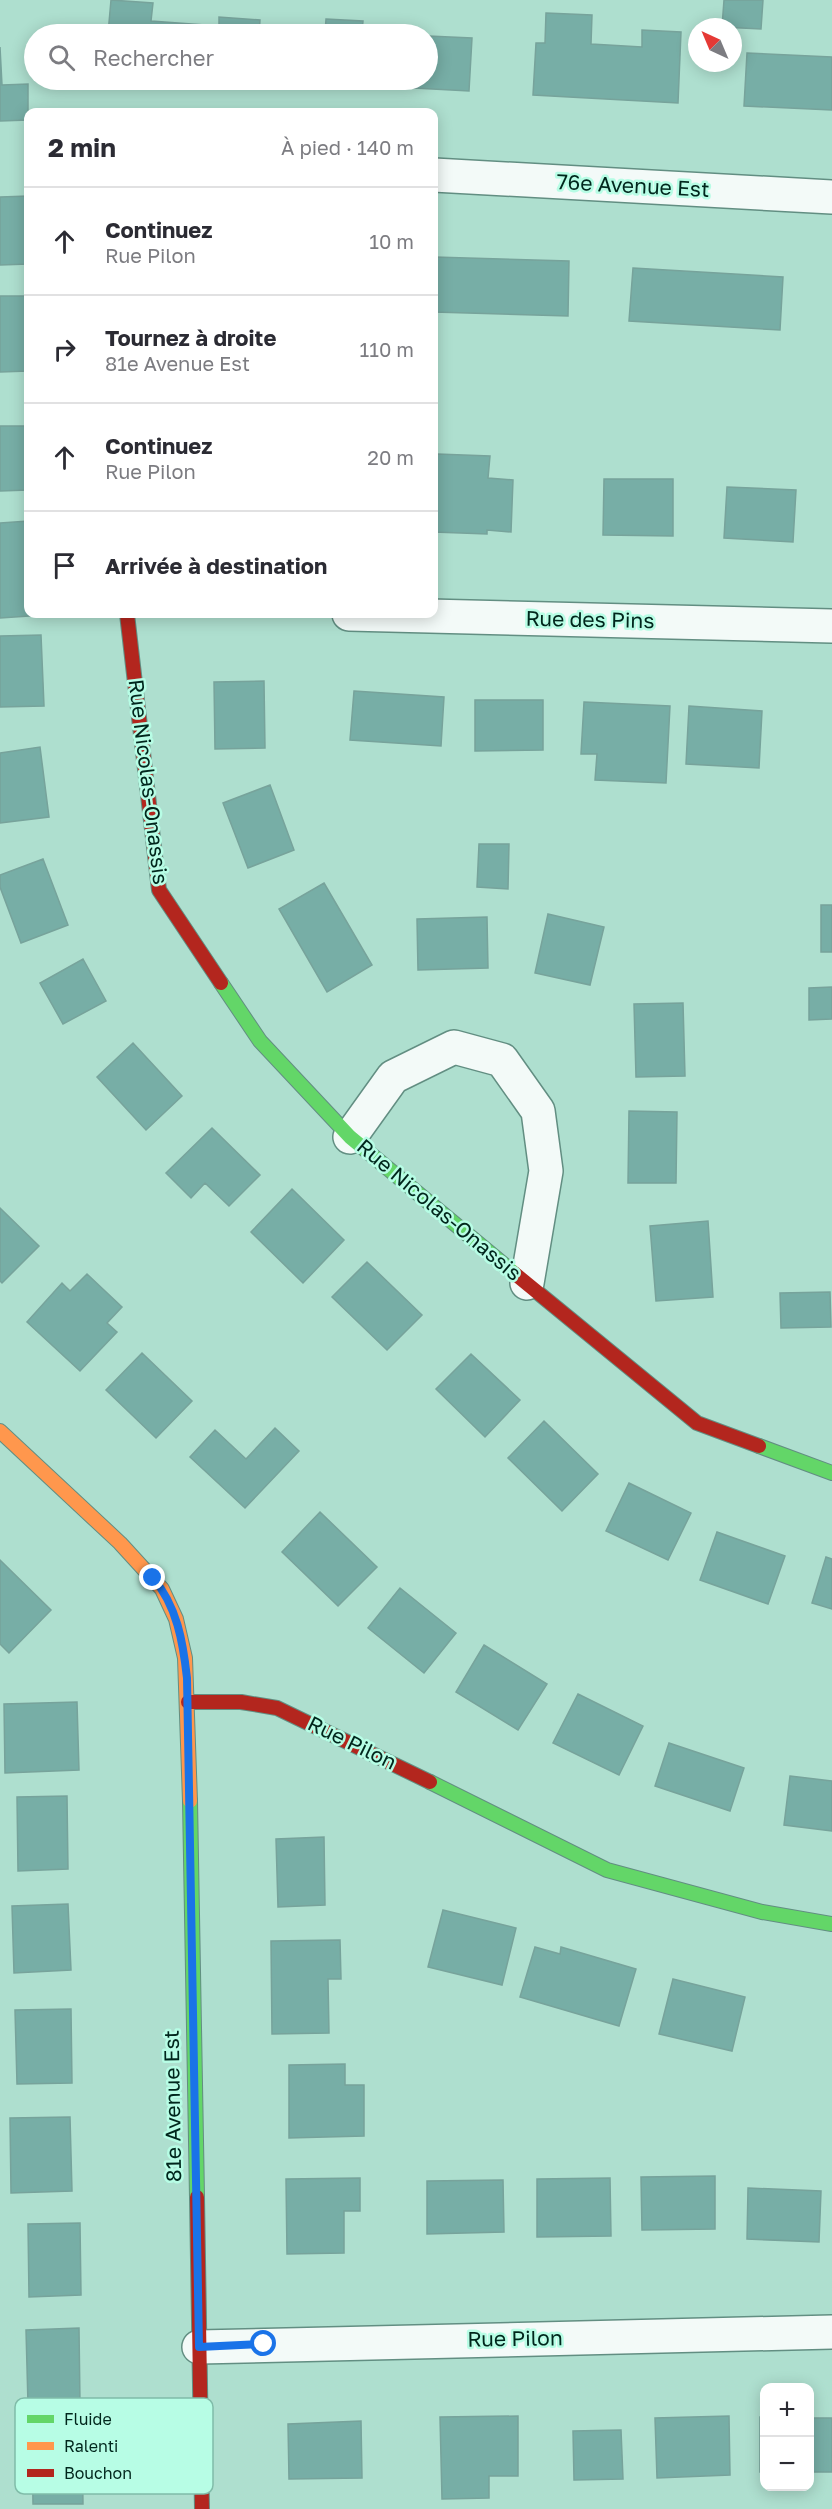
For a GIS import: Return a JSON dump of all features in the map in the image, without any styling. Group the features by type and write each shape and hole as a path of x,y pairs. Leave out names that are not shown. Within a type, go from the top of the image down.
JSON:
{"street":[{"name":"76e Avenue Est","path":"438,175 832,197"},
{"name":"Rue des Pins","path":"438,616 832,626"},
{"name":"Rue Nicolas-Onassis","path":"127,618 159,890 260,1041 350,1137 697,1423 832,1473"},
{"name":"Rue Nicolas-Onassis","path":"350,1137 393,1077 454,1047 502,1060 538,1111 546,1171 527,1283"},
{"path":"0,1431 120,1543 162,1589 171,1605 181,1638 189,1702"},
{"name":"Rue Pilon","path":"189,1702 241,1702 277,1708 355,1744 607,1870 762,1912 832,1924"},
{"name":"81e Avenue Est","path":"189,1702 200,2398"},
{"name":"Rue Pilon","path":"199,2347 832,2332"},
{"name":"81e Avenue Est","path":"202,2494 202,2509"}],"building":[{"path":"111,0 153,3 151,21 192,24 109,24"},
{"path":"724,0 763,0 761,29 742,28 742,18 723,18"},
{"path":"546,13 592,15 591,44 642,47 642,30 681,32 678,103 533,95 536,43 545,43"},
{"path":"219,17 260,20 260,24 219,24"},
{"path":"326,19 363,21 363,24 326,24"},
{"path":"438,36 472,38 469,91 438,89"},
{"path":"0,47 2,85 24,84 24,90 28,90 28,108 24,108 24,120 0,121"},
{"path":"747,53 832,57 832,110 744,106"},
{"path":"24,196 24,264 0,265 0,197"},
{"path":"438,257 569,261 568,316 438,312"},
{"path":"633,268 783,277 780,330 629,321"},
{"path":"0,296 24,296 24,371 0,372"},
{"path":"0,426 24,426 24,490 0,491"},
{"path":"438,454 490,456 488,478 513,480 511,532 487,530 487,534 438,532"},
{"path":"604,479 673,479 673,536 603,535"},
{"path":"727,487 796,490 793,542 724,538"},
{"path":"24,521 24,616 0,618 0,523"},
{"path":"41,635 44,706 0,707 0,636"},
{"path":"264,681 265,748 215,749 214,682"},
{"path":"354,691 444,697 441,746 350,740"},
{"path":"475,700 543,700 543,750 475,751"},
{"path":"584,702 670,706 666,783 595,780 597,754 581,754"},
{"path":"689,706 762,711 759,768 686,764"},
{"path":"40,747 49,817 0,823 0,753"},
{"path":"270,785 294,850 248,868 223,803"},
{"path":"479,844 509,844 508,889 477,887"},
{"path":"43,859 68,925 21,943 0,887 0,875"},
{"path":"324,883 372,965 327,992 279,909"},
{"path":"821,905 832,905 832,952 821,952"},
{"path":"548,914 604,927 590,985 535,973"},
{"path":"487,917 488,968 418,970 417,919"},
{"path":"83,959 106,1001 63,1024 40,983"},
{"path":"832,987 832,1019 809,1020 809,988"},
{"path":"683,1003 685,1076 636,1077 634,1004"},
{"path":"133,1043 182,1096 146,1130 97,1077"},
{"path":"629,1111 677,1112 676,1183 628,1183"},
{"path":"212,1128 260,1175 229,1206 205,1183 191,1198 166,1173"},
{"path":"292,1189 344,1240 303,1283 251,1232"},
{"path":"0,1208 39,1246 2,1283 0,1281"},
{"path":"708,1221 713,1297 656,1301 650,1226"},
{"path":"367,1262 422,1315 387,1350 332,1297"},
{"path":"87,1274 122,1307 107,1323 117,1332 80,1371 27,1322 62,1283 70,1291"},
{"path":"830,1292 831,1327 781,1328 780,1293"},
{"path":"142,1353 192,1401 156,1438 106,1390"},
{"path":"471,1354 520,1400 485,1437 436,1389"},
{"path":"544,1421 598,1474 562,1511 508,1458"},
{"path":"275,1428 299,1451 245,1508 190,1457 215,1430 246,1459"},
{"path":"629,1483 691,1513 668,1560 606,1531"},
{"path":"320,1512 377,1567 338,1606 282,1552"},
{"path":"717,1532 785,1556 768,1604 700,1580"},
{"path":"826,1557 832,1559 832,1609 812,1603"},
{"path":"0,1560 51,1610 9,1653 0,1644"},
{"path":"400,1588 456,1633 424,1673 368,1628"},
{"path":"484,1645 547,1684 518,1730 456,1692"},
{"path":"578,1694 643,1726 619,1775 553,1743"},
{"path":"77,1702 79,1770 5,1773 4,1704"},
{"path":"669,1743 744,1768 730,1811 655,1786"},
{"path":"790,1776 832,1781 832,1831 784,1825"},
{"path":"67,1796 68,1869 18,1871 17,1797"},
{"path":"324,1837 325,1905 278,1907 276,1839"},
{"path":"68,1904 71,1970 14,1973 12,1906"},
{"path":"443,1910 516,1928 502,1985 428,1967"},
{"path":"340,1940 341,1979 328,1979 329,2033 272,2034 271,1941"},
{"path":"535,1947 560,1954 561,1947 636,1969 619,2026 520,1997"},
{"path":"673,1979 745,1997 732,2051 659,2034"},
{"path":"71,2009 72,2083 17,2084 15,2010"},
{"path":"345,2064 345,2085 364,2085 364,2136 289,2138 289,2065"},
{"path":"70,2117 72,2191 11,2193 10,2118"},
{"path":"715,2176 715,2229 642,2230 641,2177"},
{"path":"360,2178 360,2211 344,2211 344,2253 287,2254 286,2179"},
{"path":"610,2178 611,2236 537,2237 537,2179"},
{"path":"503,2180 504,2232 427,2234 427,2181"},
{"path":"748,2188 821,2191 819,2242 747,2239"},
{"path":"80,2223 81,2295 29,2297 28,2224"},
{"path":"79,2328 80,2398 28,2398 26,2330"},
{"path":"518,2416 518,2476 489,2476 489,2498 442,2499 440,2417"},
{"path":"729,2416 730,2475 657,2478 655,2418"},
{"path":"814,2418 832,2418 832,2472 814,2472"},
{"path":"361,2421 362,2478 289,2479 288,2424"},
{"path":"621,2430 623,2479 574,2480 573,2431"},
{"path":"33,2494 83,2494 83,2504 33,2504"}],"traffic: fast":[{"path":"221,983 260,1041 350,1137 514,1273"},
{"path":"759,1446 832,1473"},
{"path":"430,1782 607,1870 762,1912 832,1924"},
{"path":"190,1801 197,2197"}],"traffic: slow":[{"path":"0,1431 120,1543 162,1589 176,1619 185,1658 190,1801"}],"traffic: jam":[{"path":"127,618 159,890 221,983"},
{"path":"514,1273 697,1423 759,1446"},
{"path":"188,1702 241,1702 277,1708 430,1782"},
{"path":"197,2197 200,2398"},
{"path":"202,2494 202,2509"}],"route":[{"path":"153,1578 171,1605 176,1619 185,1658 189,1702 199,2347 264,2344"}]}
